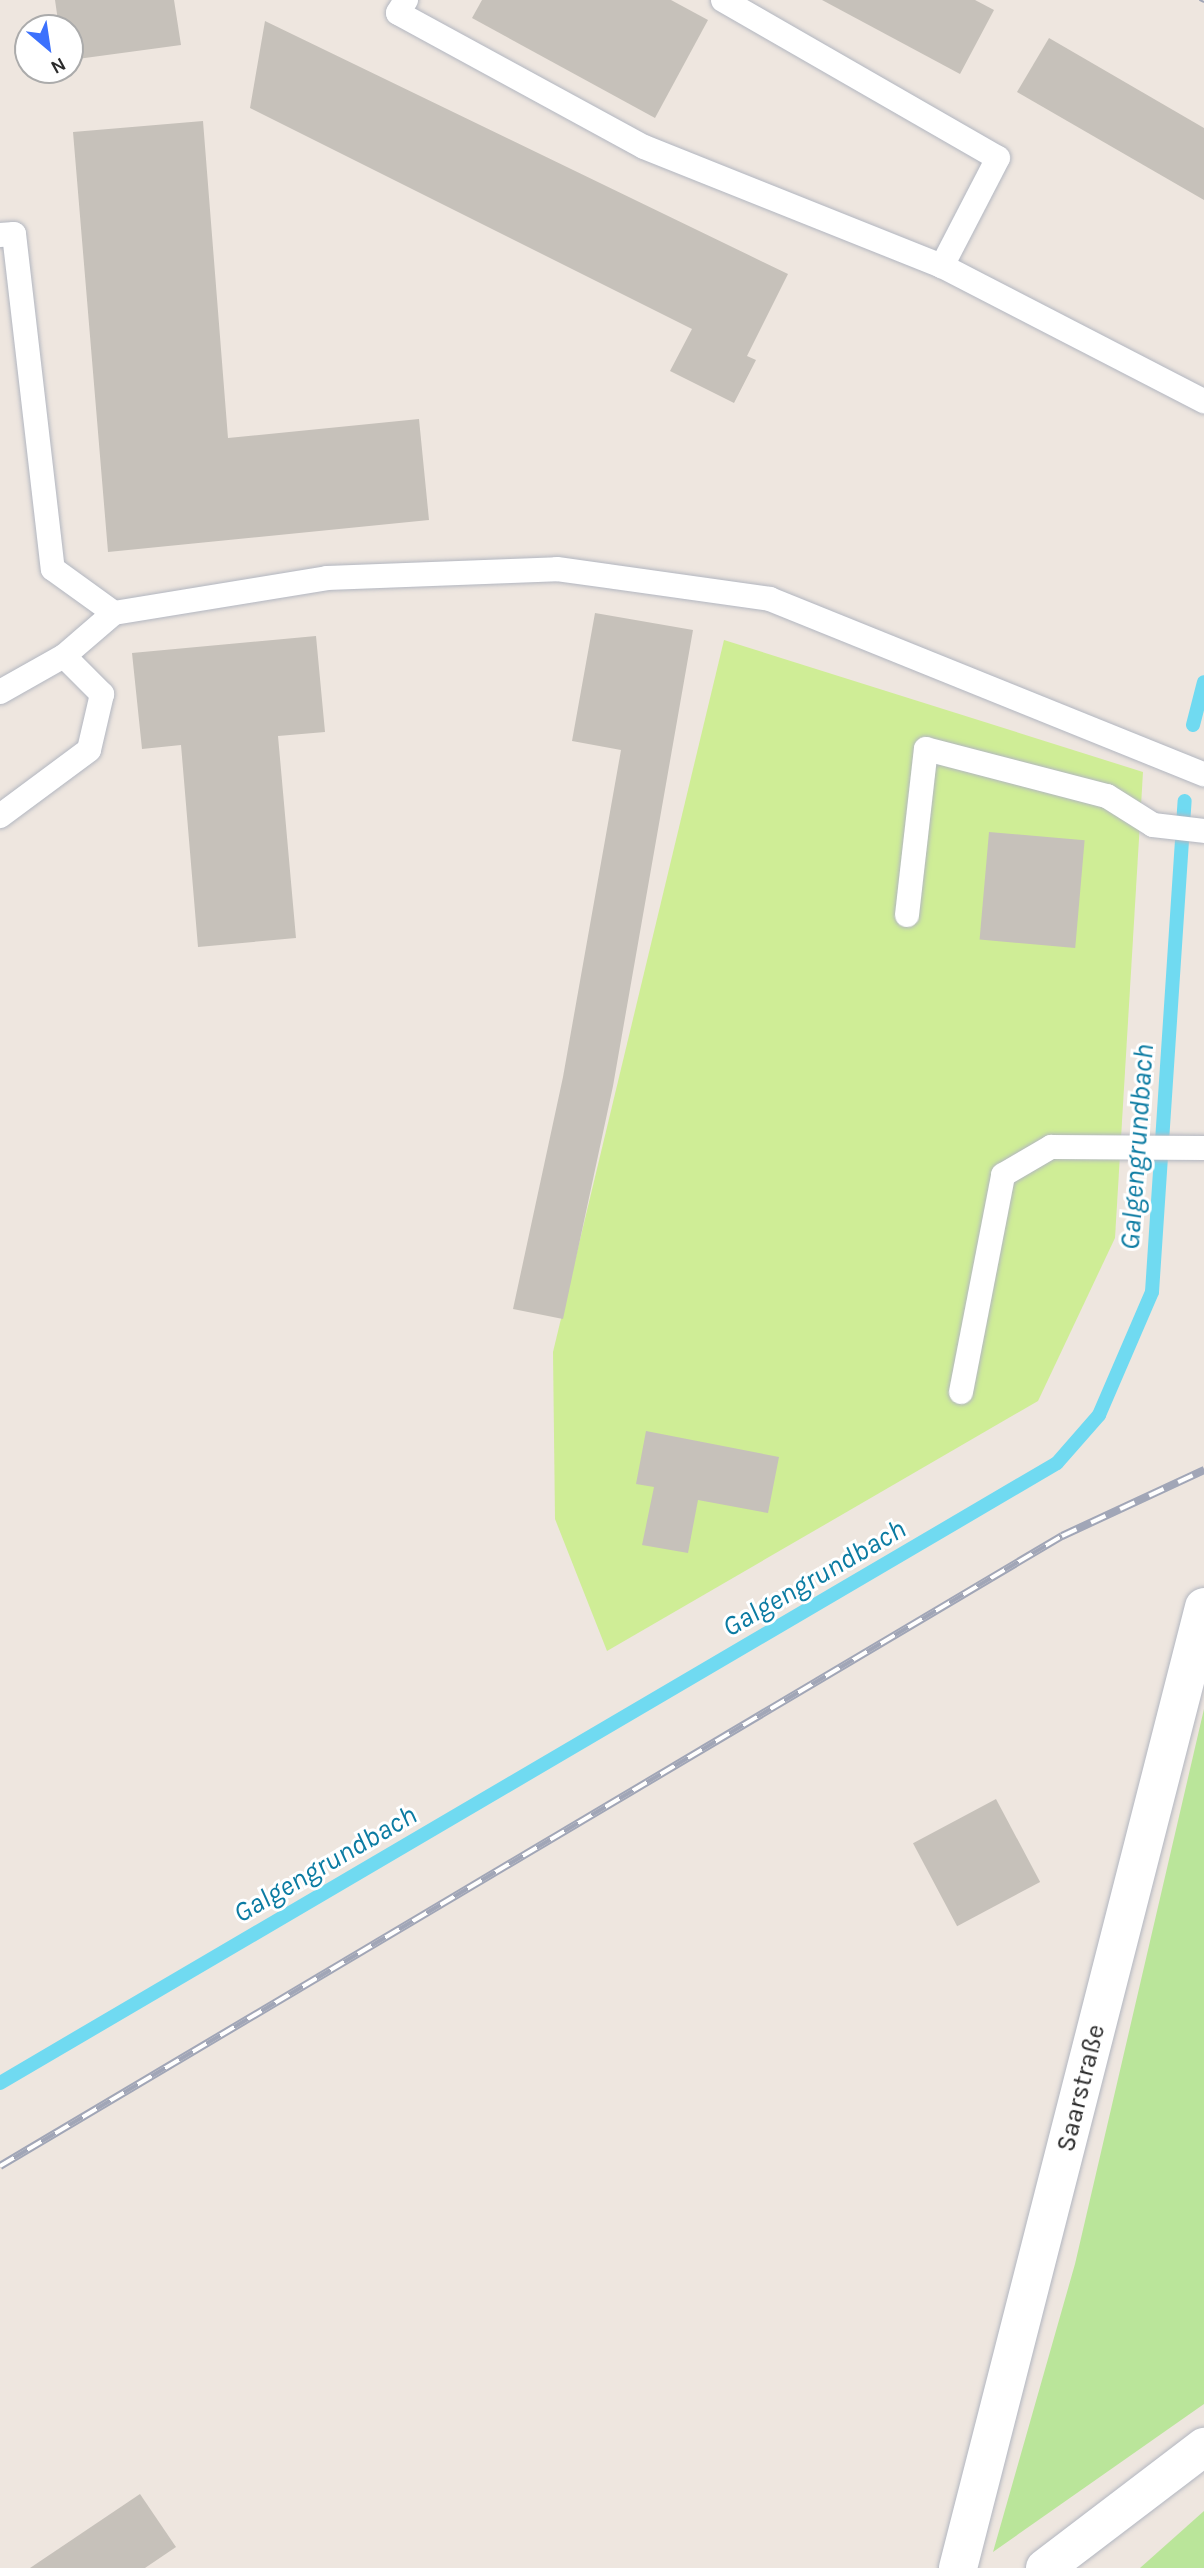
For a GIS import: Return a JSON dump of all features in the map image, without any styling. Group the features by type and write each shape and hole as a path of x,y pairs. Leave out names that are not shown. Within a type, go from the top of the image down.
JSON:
{"street":[{"name":"Saarstraße","path":"958,2568 1204,1607"},
{"path":"1045,2568 1204,2447"}],"lane":[{"path":"406,0 398,13 643,146 943,266 1204,401"},
{"path":"723,0 998,158 943,266"},
{"path":"0,235 14,234 53,569 114,613"},
{"path":"0,692 64,656 114,613 327,578 557,569 769,599 1204,774"},
{"path":"0,816 89,750 102,694 64,656"},
{"path":"907,915 926,749 1107,796 1153,825 1204,831"},
{"path":"961,1392 1003,1175 1051,1147 1196,1147"}],"green space":[{"path":"724,640 1143,772 1115,1238 1038,1401 607,1651 555,1519 553,1352"},
{"path":"1204,1709 1204,2404 993,2552 1075,2264"},
{"path":"1204,2511 1204,2568 1140,2568"}],"building":[{"path":"55,0 174,0 181,45 84,58 84,14 57,14"},
{"path":"482,0 671,0 708,20 655,118 472,18"},
{"path":"822,0 975,0 994,10 960,74"},
{"path":"265,21 788,274 747,356 756,360 734,403 670,371 692,329 250,108"},
{"path":"1049,38 1204,128 1204,200 1017,92"},
{"path":"203,121 228,438 419,419 429,520 108,552 73,132"},
{"path":"595,613 693,630 613,1086 563,1319 513,1309 563,1077 621,750 572,741"},
{"path":"316,636 325,732 278,736 296,938 198,947 181,745 142,749 132,653"},
{"path":"989,832 1085,840 1075,948 980,940"},
{"path":"646,1431 779,1457 768,1513 698,1500 688,1553 642,1545 654,1487 636,1484"},
{"path":"996,1799 1040,1882 957,1926 913,1843"},
{"path":"140,2494 176,2547 145,2568 30,2568"}],"waterway":[{"name":"Galgengrundbach","path":"1193,725 1204,682"},
{"name":"Galgengrundbach","path":"0,2083 1057,1463 1099,1415 1152,1292 1185,801"}],"tram line":[{"path":"1200,0 1204,2"}],"railway":[{"path":"0,2166 1062,1536 1204,1470"}]}
